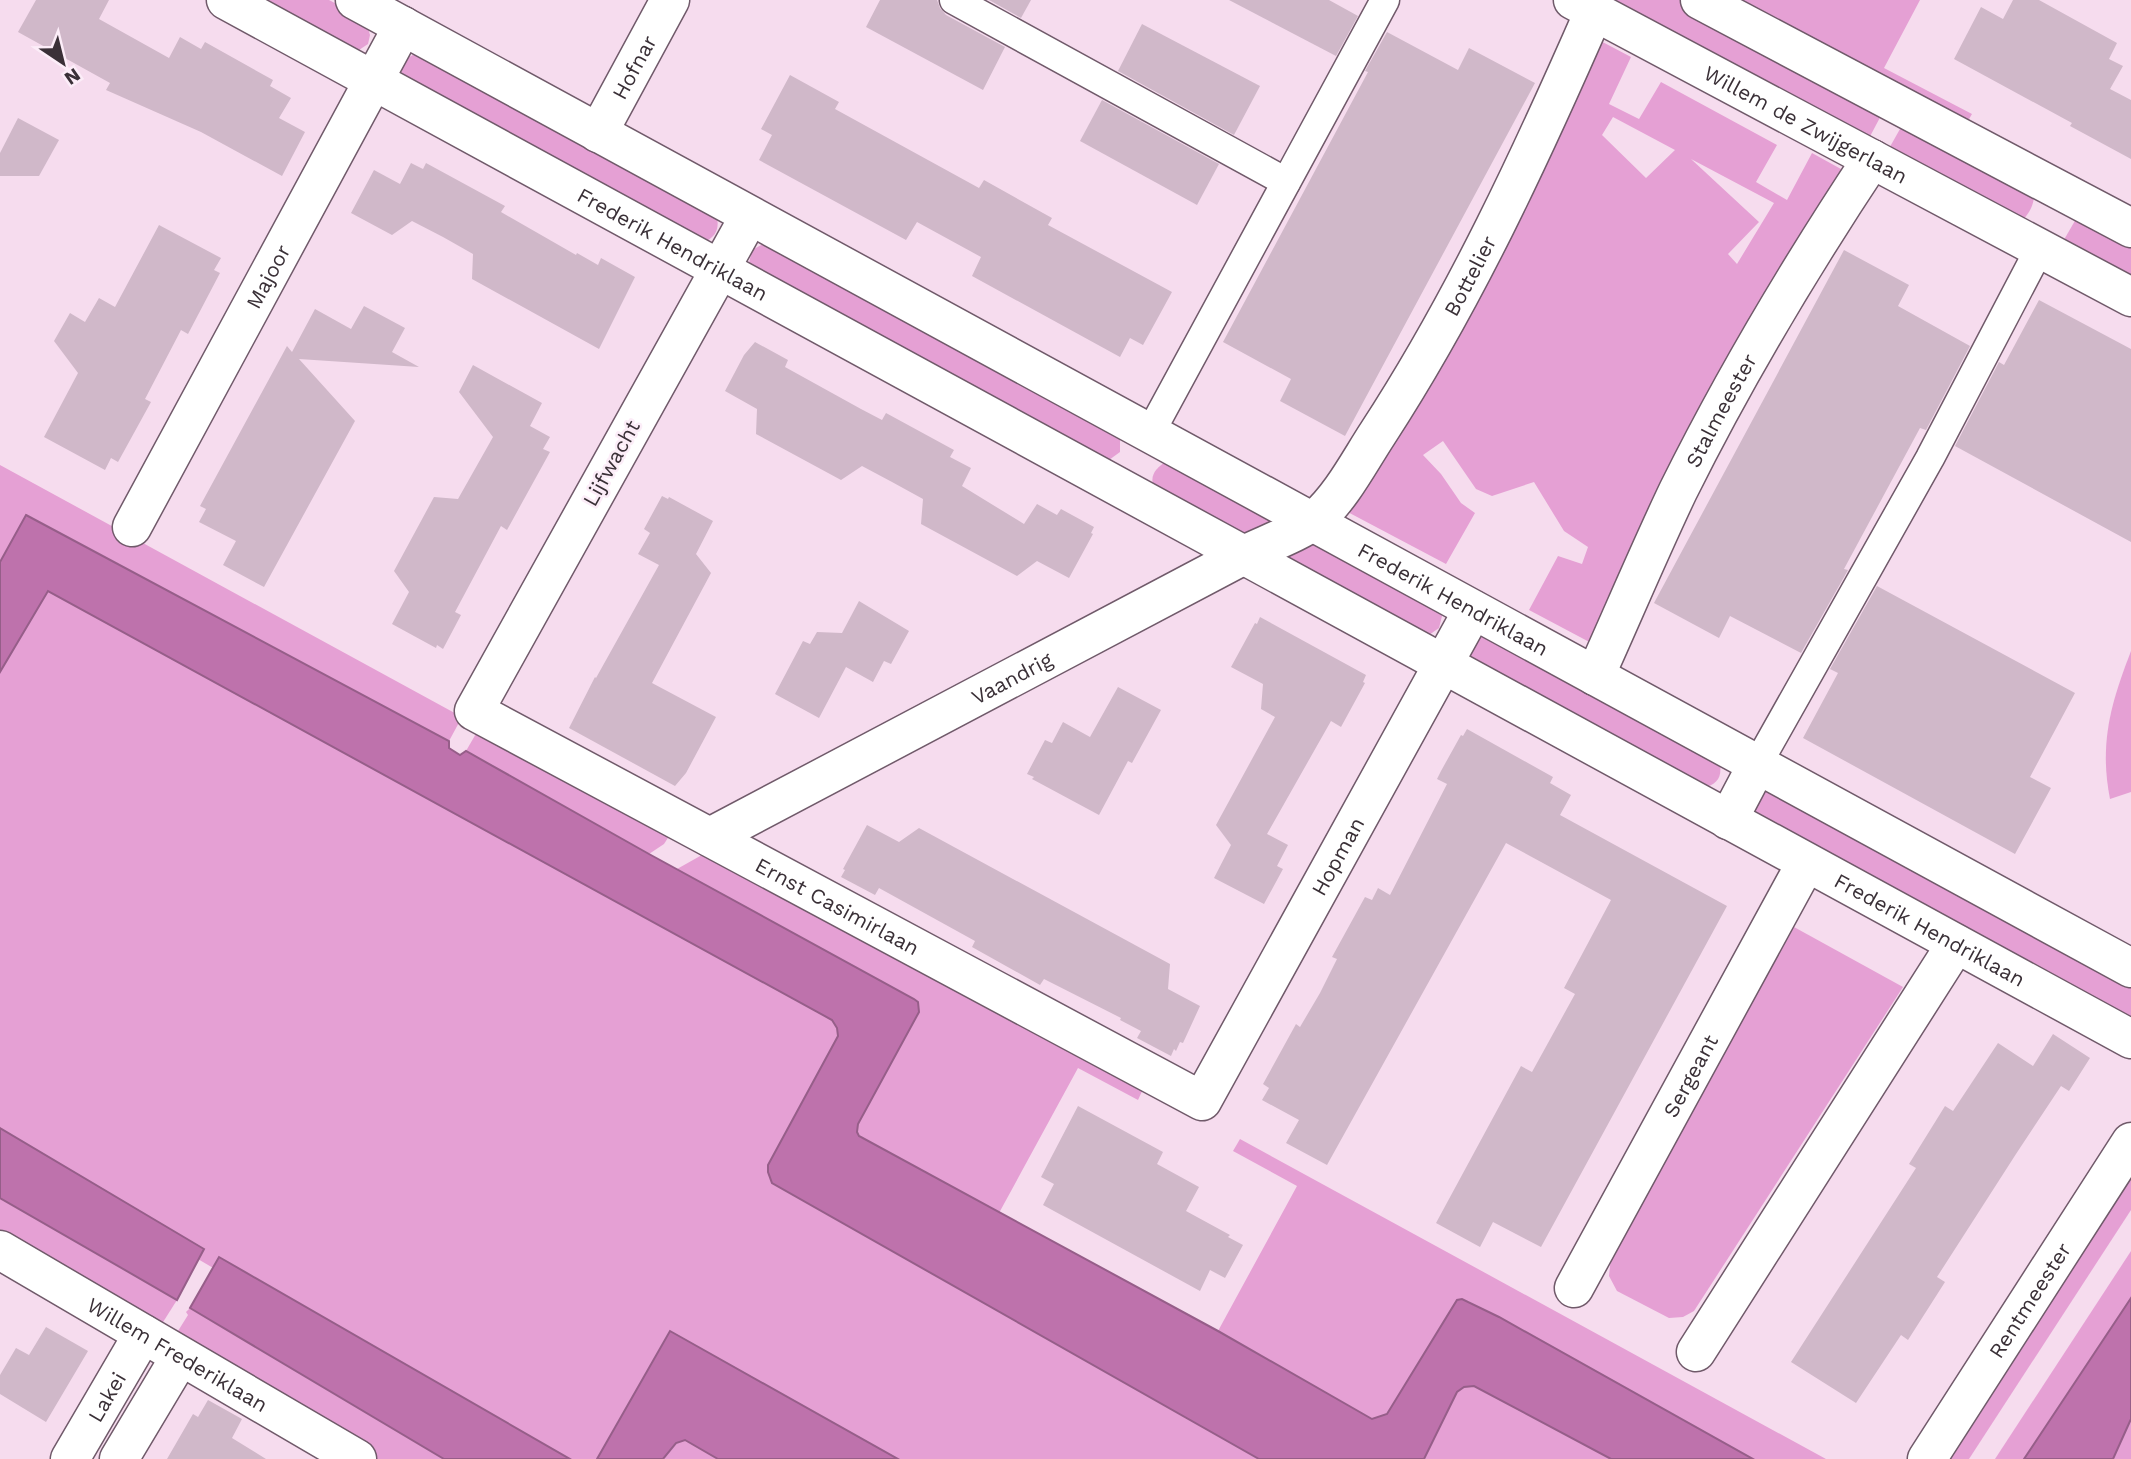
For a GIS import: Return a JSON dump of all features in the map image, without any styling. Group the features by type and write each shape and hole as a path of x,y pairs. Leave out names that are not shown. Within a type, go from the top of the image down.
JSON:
{"street":[{"name":"Frederik Hendriklaan","path":"226,0 2131,1039"},
{"name":"Frederik Hendriklaan","path":"355,0 2131,968"},
{"name":"Hofnar","path":"598,134 670,0"},
{"path":"1700,0 2131,228"},
{"name":"Willem de Zwijgerlaan","path":"1583,6 2131,297"},
{"name":"Bottelier","path":"1314,521 1334,501 1402,396 1441,328 1515,184 1583,6"},
{"name":"Majoor","path":"132,527 403,26"},
{"name":"Stalmeester","path":"1595,676 1678,492 1713,423 1820,236 1871,159"},
{"path":"2040,248 2069,195"},
{"name":"Lijfwacht","path":"474,711 749,217"},
{"path":"1121,487 1149,435"},
{"name":"Vaandrig","path":"710,836 1244,555 1314,521"},
{"name":"Hopman","path":"1202,1101 1473,610"},
{"name":"Ernst Casimirlaan","path":"474,711 1202,1101"},
{"path":"1728,820 1757,765"},
{"name":"Sergeant","path":"1574,1288 1806,863"},
{"path":"1696,1352 1956,944"},
{"name":"Rentmeester","path":"1927,1459 2131,1142"},
{"name":"Willem Frederiklaan","path":"0,1250 357,1459"},
{"name":"Lakei","path":"70,1459 143,1334"},
{"name":"Lakei","path":"119,1459 180,1357"}],"lane":[{"path":"954,0 1286,182"},
{"path":"1149,435 1385,0"},
{"path":"1757,765 1911,492 2040,248"}],"shaded area":[{"path":"248,0 329,0 359,16 367,25 370,35 368,44 353,54"},
{"path":"1615,0 1680,0 1885,108 1866,144 1611,7"},
{"path":"1730,0 1920,0 1884,68 1972,114 1965,126"},
{"path":"1595,38 1631,57 1609,104 1639,119 1661,82 1777,145 1756,182 1787,200 1812,153 1850,174 1595,645 1529,610 1558,556 1582,564 1588,547 1564,531 1534,482 1492,496 1476,489 1443,441 1423,455 1441,474 1461,503 1475,513 1446,564 1342,509","holes":["1613,117 1675,150 1646,178 1602,135","1691,159 1774,203 1737,264 1728,254 1759,222"]},
{"path":"418,53 716,214 718,223 715,234 705,242 402,80 404,63"},
{"path":"1905,120 2034,195 2031,209 2023,220 1886,154"},
{"path":"2076,219 2131,240 2131,286 2065,244 2065,238"},
{"path":"767,242 1120,436 1120,452 1109,460 752,270 749,263 752,250"},
{"path":"1167,461 1284,521 1243,541 1154,488 1154,472"},
{"path":"0,465 462,717 449,741 27,515 0,562"},
{"path":"26,515 449,741 449,748 460,755 466,751 914,999 918,1002 919,1012 858,1124 859,1136 1218,1331 1372,1419 1387,1414 1457,1300 1462,1299 1753,1459 1611,1459 1474,1386 1464,1387 1457,1392 1424,1459 1259,1459 772,1183 768,1165 838,1036 832,1020 48,591 0,672 0,562"},
{"path":"1308,534 1440,609 1442,616 1439,628 1429,635 1267,555"},
{"path":"39,557 869,999 788,1142 1354,1459 865,1459 678,1349 609,1459 539,1459 0,1143 0,636"},
{"path":"1485,633 1720,764 1718,780 1703,788 1473,665 1467,651 1477,635"},
{"path":"2131,651 2131,792 2110,799 2106,760 2109,724"},
{"path":"481,725 673,830 664,844 649,854 466,751"},
{"path":"1758,785 2131,981 2131,1025 1757,822 1746,802"},
{"path":"709,851 1144,1087 1138,1100 1078,1068 999,1213 864,1140 857,1132 858,1124 919,1012 677,869"},
{"path":"1794,927 1903,987 1694,1311 1683,1317 1669,1318 1617,1291 1609,1276 1611,1256"},
{"path":"0,1128 204,1249 177,1300 0,1198"},
{"path":"1240,1139 1826,1459 1753,1459 1468,1301 1387,1414 1372,1419 1218,1331 1297,1186 1233,1151"},
{"path":"2131,1178 2131,1210 1969,1459 1951,1459"},
{"path":"0,1198 177,1300 158,1330 0,1236"},
{"path":"2131,1251 2131,1298 2024,1459 1995,1459"},
{"path":"219,1257 570,1459 444,1459 190,1308"},
{"path":"2131,1298 2131,1419 2113,1459 2024,1459"},
{"path":"190,1308 444,1459 375,1459 173,1339"},
{"path":"1454,1330 1688,1459 1382,1459"},
{"path":"670,1331 898,1459 718,1459 685,1440 676,1443 663,1459 597,1459"},
{"path":"2131,1419 2131,1459 2113,1459"},
{"path":"685,1440 718,1459 663,1459 677,1443"}],"building":[{"path":"36,0 109,0 99,19 169,58 180,37 201,49 205,42 273,80 270,86 291,98 279,118 305,132 282,176 201,132 106,90 110,83 18,32"},
{"path":"880,0 937,0 946,15 1005,47 983,90 866,27"},
{"path":"989,0 1031,0 1021,18"},
{"path":"1229,0 1329,0 1358,16 1336,56"},
{"path":"2013,0 2039,0 2117,43 2109,59 2123,66 2110,89 2131,100 2131,159 2070,126 2072,123 1954,59 1981,7 2003,19"},
{"path":"1142,24 1260,86 1234,135 1118,71"},
{"path":"1387,32 1458,70 1469,48 1535,83 1345,436 1280,401 1291,379 1223,342"},
{"path":"790,75 839,102 835,109 979,188 984,180 1052,218 1048,225 1172,292 1143,345 1130,338 1120,357 972,276 981,257 917,222 906,240 759,160 772,135 761,129"},
{"path":"1102,100 1219,164 1197,205 1080,141"},
{"path":"18,118 59,140 39,176 0,176 0,153"},
{"path":"411,163 423,169 426,163 505,206 501,212 576,255 577,253 598,265 601,258 635,277 599,349 472,279 473,254 443,237 412,221 392,235 351,213 374,170 400,184"},
{"path":"159,225 221,258 214,270 220,273 188,334 181,330 145,399 151,402 118,462 111,458 105,470 44,437 78,373 54,341 70,313 85,322 99,298 115,307"},
{"path":"1844,250 1909,285 1898,306 1970,346 1926,430 1920,428 1844,569 1848,570 1801,653 1730,616 1719,638 1654,603"},
{"path":"2039,300 2131,349 2131,542 1955,446 1999,362 2004,365"},
{"path":"364,306 405,328 392,352 419,367 299,359 355,421 264,587 223,565 236,541 199,522 206,509 200,506 287,346 292,352 315,309 351,329"},
{"path":"755,342 788,360 785,367 861,409 882,420 886,413 954,450 950,457 971,468 962,486 1024,524 1037,504 1057,515 1061,509 1094,527 1091,533 1093,534 1069,578 1037,561 1017,576 921,524 923,499 892,482 862,466 841,480 756,434 757,409 725,391 744,355"},
{"path":"473,365 542,403 530,426 550,437 543,449 550,452 507,530 501,526 455,612 461,615 443,649 437,645 436,648 392,624 409,592 394,571 434,497 458,499 493,437 459,392"},
{"path":"662,496 668,499 669,497 713,521 696,554 711,573 652,683 716,717 686,773 675,786 569,728 659,565 638,554 650,533 644,529"},
{"path":"1877,586 2075,693 2030,777 2051,788 2015,854 1803,738 1838,673 1830,669"},
{"path":"859,601 909,631 891,664 884,661 873,682 846,667 819,718 775,694 803,641 810,644 817,632 842,633"},
{"path":"1260,617 1366,675 1363,682 1365,683 1341,727 1331,721 1267,834 1288,845 1277,866 1283,869 1264,904 1214,878 1231,845 1216,825 1275,717 1261,709 1263,684 1231,667"},
{"path":"1118,687 1161,710 1132,763 1128,761 1099,815 1027,774 1045,740 1052,743 1063,722 1090,737"},
{"path":"1467,729 1553,777 1550,783 1571,795 1560,815 1727,906 1541,1247 1493,1222 1480,1247 1436,1223 1521,1066 1532,1072 1575,994 1564,988 1611,900 1506,843 1327,1165 1286,1143 1299,1120 1262,1100 1269,1088 1263,1084 1296,1024 1300,1027 1320,993 1337,959 1332,957 1365,897 1372,900 1378,888 1390,895 1447,784 1437,779"},
{"path":"867,825 899,842 919,828 1170,964 1168,989 1200,1006 1183,1043 1180,1042 1171,1056 1137,1038 1141,1031 1120,1020 1121,1018 1044,979 1040,985 972,947 975,941 879,888 875,895 841,877"},
{"path":"2053,1034 2090,1058 2069,1091 2061,1086 2016,1154 1937,1277 1945,1282 1908,1340 1901,1335 1856,1403 1791,1362 1916,1168 1909,1164 1945,1106 1953,1111 1998,1043 2033,1066"},
{"path":"1078,1106 1163,1152 1157,1164 1199,1187 1186,1211 1243,1245 1225,1278 1210,1270 1200,1291 1043,1205 1054,1184 1041,1177"},
{"path":"46,1327 88,1351 46,1422 0,1394 0,1375 16,1348 29,1355"},
{"path":"208,1400 242,1419 232,1438 266,1459 167,1459 193,1414 198,1417"}]}
